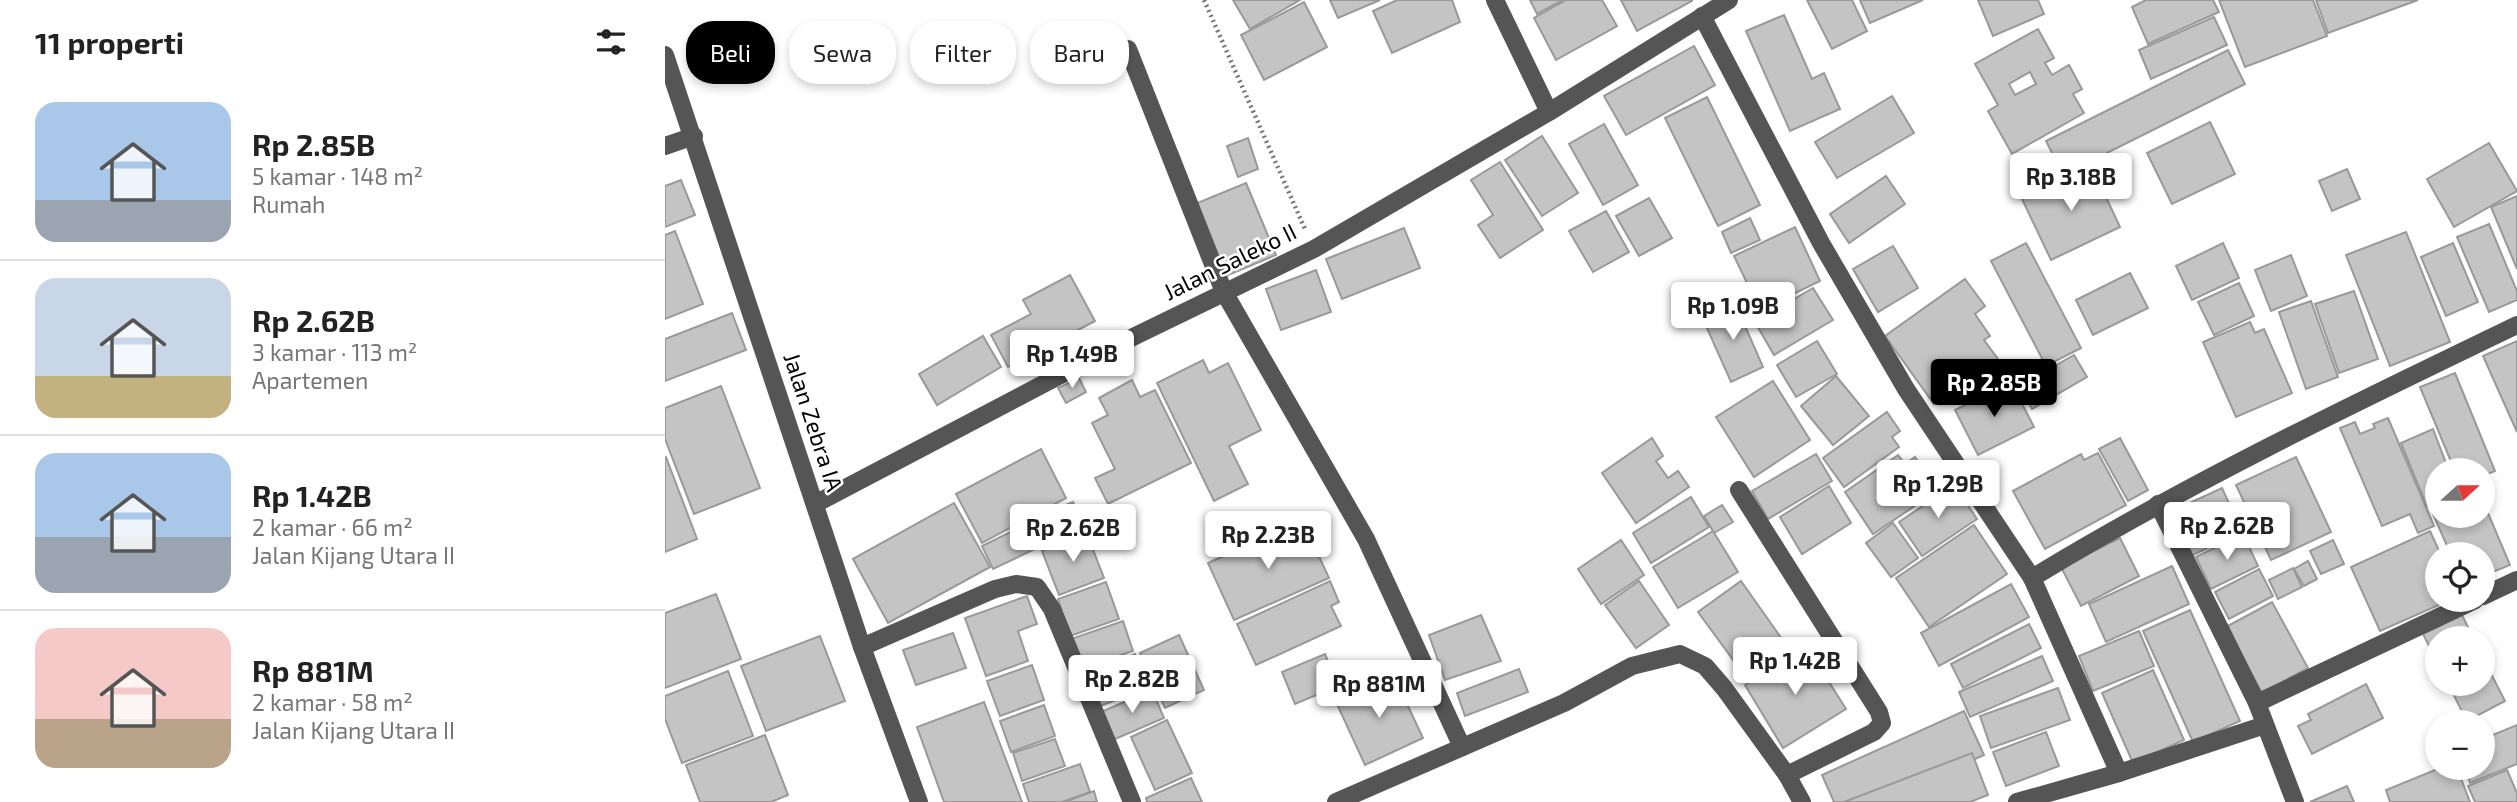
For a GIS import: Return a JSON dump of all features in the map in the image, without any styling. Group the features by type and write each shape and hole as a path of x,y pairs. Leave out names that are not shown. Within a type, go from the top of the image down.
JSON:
{"street":[{"path":"1495,0 1549,112"},
{"name":"Jalan Saleko II","path":"815,504 1224,292 1314,249 1549,112 1729,0"},
{"path":"1702,16 1821,243 1906,389 2032,578 2119,773"},
{"path":"1129,52 1224,292 1366,539 1462,747"},
{"name":"Jalan Zebra IA","path":"665,55 862,647 919,802"},
{"path":"665,146 694,136"},
{"path":"2032,578 2158,504 2517,325"},
{"path":"1739,490 1879,712 1882,723 1862,739 1787,775"},
{"path":"2158,504 2257,703 2295,802"},
{"path":"2495,590 2517,580"},
{"path":"862,647 995,589 1016,584 1037,587 1052,609 1132,802"},
{"path":"2257,703 2450,612"},
{"path":"1336,802 1564,702 1632,666 1679,654 1705,666 1724,688 1787,775 1802,802"},
{"path":"2017,802 2119,773 2265,725"}],"path":[{"path":"1204,0 1314,249"}],"building":[{"path":"1233,0 1300,0 1250,29"},
{"path":"1330,0 1380,0 1338,18"},
{"path":"1397,0 1452,0 1460,22 1392,53 1373,11"},
{"path":"1530,0 1563,0 1537,14"},
{"path":"1566,0 1602,0 1617,26 1556,60 1534,18"},
{"path":"1621,0 1692,0 1692,1 1637,31"},
{"path":"1807,0 1852,0 1867,31 1832,49"},
{"path":"1860,0 1923,0 1870,23"},
{"path":"1978,0 2038,0 2044,14 1993,36"},
{"path":"2146,0 2213,0 2219,12 2148,44 2132,7"},
{"path":"2219,0 2313,0 2327,36 2245,67"},
{"path":"2316,0 2418,0 2328,33"},
{"path":"1304,2 1327,47 1264,80 1241,35"},
{"path":"1784,15 1812,79 1824,73 1840,109 1790,131 1746,31"},
{"path":"2214,17 2227,45 2151,79 2139,50"},
{"path":"2038,29 2054,58 2045,63 2052,75 2069,65 2082,89 2073,94 2084,113 2012,154 1988,111 1998,105 1975,64","holes":["2030,72 2036,84 2015,95 2009,84"]},
{"path":"1694,46 1715,85 1626,135 1604,96"},
{"path":"2228,50 2245,84 2063,175 2046,141"},
{"path":"1892,96 1914,133 1837,178 1815,142"},
{"path":"1707,97 1760,205 1718,226 1665,118"},
{"path":"2210,122 2235,174 2172,204 2147,153"},
{"path":"1604,124 1638,185 1603,205 1569,144"},
{"path":"1542,136 1578,193 1542,216 1505,160"},
{"path":"1248,138 1258,169 1238,177 1227,146"},
{"path":"2489,143 2517,191 2454,227 2427,179"},
{"path":"1500,162 1543,230 1500,258 1478,225 1493,215 1471,180"},
{"path":"2091,165 2120,227 2051,260 2022,199"},
{"path":"2347,169 2360,199 2332,211 2319,181"},
{"path":"1886,176 1905,204 1849,243 1830,214"},
{"path":"681,180 695,215 665,227 665,186"},
{"path":"1246,183 1276,255 1226,276 1195,204"},
{"path":"2517,196 2517,269 2491,207"},
{"path":"1649,198 1672,238 1639,256 1616,216"},
{"path":"1606,211 1629,252 1593,272 1569,231"},
{"path":"1750,218 1760,240 1731,253 1722,232"},
{"path":"2489,224 2517,291 2517,300 2489,312 2457,237"},
{"path":"1795,227 1820,281 1760,310 1734,256"},
{"path":"1404,228 1420,268 1342,299 1326,259"},
{"path":"675,231 703,304 665,319 665,235"},
{"path":"2406,232 2450,342 2390,366 2346,255"},
{"path":"2026,243 2081,348 2046,366 1991,261"},
{"path":"2223,243 2239,278 2192,300 2176,266"},
{"path":"2453,243 2478,302 2446,316 2421,257"},
{"path":"1893,246 1918,288 1878,312 1853,269"},
{"path":"2291,255 2307,296 2271,311 2255,270"},
{"path":"1316,270 1331,312 1281,330 1266,289"},
{"path":"2130,273 2148,308 2093,335 2076,300"},
{"path":"1070,275 1095,321 1008,367 991,335 1031,314 1023,300"},
{"path":"1965,279 1985,306 1975,314 1990,336 1984,340 1998,359 1934,404 1885,336"},
{"path":"2239,283 2254,316 2214,335 2198,302"},
{"path":"1813,288 1833,320 1774,355 1755,322"},
{"path":"2354,291 2378,359 2339,373 2315,304"},
{"path":"2311,301 2338,377 2306,389 2279,312"},
{"path":"1735,303 1763,367 1731,382 1702,317"},
{"path":"732,313 746,350 665,381 665,339"},
{"path":"2250,322 2255,333 2264,329 2292,393 2236,417 2203,342"},
{"path":"983,336 1001,367 937,405 919,374"},
{"path":"1817,341 1837,374 1796,397 1777,365"},
{"path":"2517,341 2517,432 2483,356"},
{"path":"2074,355 2087,377 2032,409 2019,386"},
{"path":"1203,360 1209,373 1228,363 1261,430 1229,446 1248,484 1214,501 1157,383"},
{"path":"2455,373 2490,458 2450,458 2420,387"},
{"path":"1836,376 1869,416 1833,445 1801,406"},
{"path":"1079,378 1086,392 1066,403 1058,388"},
{"path":"1132,380 1140,397 1155,390 1191,463 1108,504 1095,478 1115,469 1092,423 1108,415 1099,398"},
{"path":"1773,381 1810,440 1754,477 1716,417"},
{"path":"2011,382 2034,427 1978,455 1955,410"},
{"path":"721,386 760,488 694,514 665,439 665,408"},
{"path":"1887,412 1900,431 1892,437 1899,447 1844,487 1823,458"},
{"path":"2388,418 2425,505 2425,528 2429,528 2418,533 2410,514 2382,526 2340,428 2355,422 2360,434 2375,428 2373,424"},
{"path":"2433,429 2444,458 2425,458 2425,502 2401,443"},
{"path":"1652,438 1663,456 1656,461 1668,478 1678,471 1689,487 1636,523 1602,473"},
{"path":"2120,438 2148,490 2128,501 2099,449"},
{"path":"1041,449 1066,498 982,543 956,494"},
{"path":"2098,453 2126,505 2045,549 2013,491 2081,454 2084,460"},
{"path":"1816,454 1832,481 1768,519 1752,491"},
{"path":"1898,455 1905,464 1915,457 1928,477 1924,479 1934,493 1873,534 1845,492"},
{"path":"2296,457 2331,532 2271,560 2236,485"},
{"path":"665,458 697,539 665,552"},
{"path":"1954,485 1977,519 1922,556 1899,522"},
{"path":"1829,486 1851,523 1802,554 1780,517"},
{"path":"2222,488 2242,532 2191,556 2170,512"},
{"path":"1691,497 1709,527 1651,563 1633,533"},
{"path":"1073,502 1085,530 1042,548 1030,519"},
{"path":"954,503 990,567 888,623 853,559"},
{"path":"1722,505 1733,522 1714,533 1704,516"},
{"path":"1297,523 1305,542 1311,539 1329,578 1234,620 1208,563"},
{"path":"1893,523 1918,558 1891,577 1866,543"},
{"path":"1027,524 1039,547 993,569 982,546"},
{"path":"1974,525 2007,574 1929,627 1896,578"},
{"path":"2439,528 2494,528 2510,565 2495,571 2495,542 2445,542"},
{"path":"1713,531 1738,572 1678,608 1653,567"},
{"path":"2430,531 2435,542 2425,542 2425,611 2380,631 2351,567"},
{"path":"1087,534 1104,578 1059,595 1042,551"},
{"path":"2243,534 2258,566 2211,589 2196,557"},
{"path":"2120,538 2139,576 2081,606 2061,567"},
{"path":"1621,540 1644,575 1601,604 1578,569"},
{"path":"2333,540 2344,564 2321,574 2310,551"},
{"path":"2308,561 2317,579 2304,586 2294,569"},
{"path":"2172,566 2189,604 2106,642 2089,604"},
{"path":"2293,568 2302,587 2278,599 2269,580"},
{"path":"2259,569 2273,596 2229,619 2215,592"},
{"path":"1330,581 1339,602 1331,606 1341,626 1256,665 1237,624"},
{"path":"1639,581 1669,625 1636,648 1605,605"},
{"path":"1741,581 1784,642 1742,672 1698,612"},
{"path":"1106,582 1119,619 1070,636 1058,599"},
{"path":"2011,584 2029,617 1939,666 1921,633"},
{"path":"716,594 741,659 665,688 665,613"},
{"path":"1027,596 1037,624 1018,631 1028,661 986,676 965,618"},
{"path":"2272,602 2308,668 2262,693 2226,627"},
{"path":"2190,610 2240,721 2193,742 2143,631"},
{"path":"1481,615 1501,661 1445,680 1429,635"},
{"path":"2462,615 2468,626 2439,626"},
{"path":"1123,621 1133,651 1081,669 1071,639"},
{"path":"2029,624 2041,648 1963,688 1951,664"},
{"path":"2139,631 2154,666 2093,691 2079,656"},
{"path":"953,633 966,668 916,685 903,650"},
{"path":"1179,635 1204,690 1165,708 1140,653"},
{"path":"820,636 845,701 766,731 741,666"},
{"path":"1807,647 1846,709 1783,748 1745,685"},
{"path":"1135,654 1149,687 1098,707 1085,675"},
{"path":"1325,654 1338,686 1295,704 1282,672"},
{"path":"2042,656 2053,681 1970,717 1959,692"},
{"path":"1032,665 1044,700 1000,716 987,681"},
{"path":"1519,669 1528,692 1465,716 1457,693"},
{"path":"2153,670 2184,740 2133,763 2102,693"},
{"path":"728,671 753,736 682,763 665,719 665,696"},
{"path":"1394,676 1423,738 1365,765 1336,702"},
{"path":"2495,681 2505,701 2488,710 2461,710 2454,696 2495,696"},
{"path":"2366,684 2383,718 2312,754 2298,726 2311,720 2308,714"},
{"path":"2058,688 2070,720 1991,748 1980,716"},
{"path":"1152,690 1164,718 1113,740 1101,712"},
{"path":"984,702 1022,802 944,802 917,727"},
{"path":"1044,705 1055,736 1011,752 1000,721"},
{"path":"1964,711 1984,755 1880,802 1834,802 1822,775"},
{"path":"1167,720 1192,773 1155,790 1131,737"},
{"path":"2517,725 2517,764 2495,773 2495,734"},
{"path":"2046,732 2059,766 2006,786 1993,752"},
{"path":"765,735 788,795 771,802 700,802 686,765"},
{"path":"1055,739 1065,766 1022,781 1013,753"},
{"path":"1972,753 1988,795 1970,802 1844,802"},
{"path":"1080,764 1090,792 1062,802 1029,802 1023,784"},
{"path":"2507,770 2517,793 2517,802 2475,802 2468,786 2483,780 2495,780 2495,775"},
{"path":"2425,774 2425,780 2462,780 2470,802 2390,802 2386,790"},
{"path":"1191,778 1202,802 1147,802 1146,798"},
{"path":"2347,786 2354,802 2310,802"},
{"path":"1094,791 1097,802 1065,802"}]}
